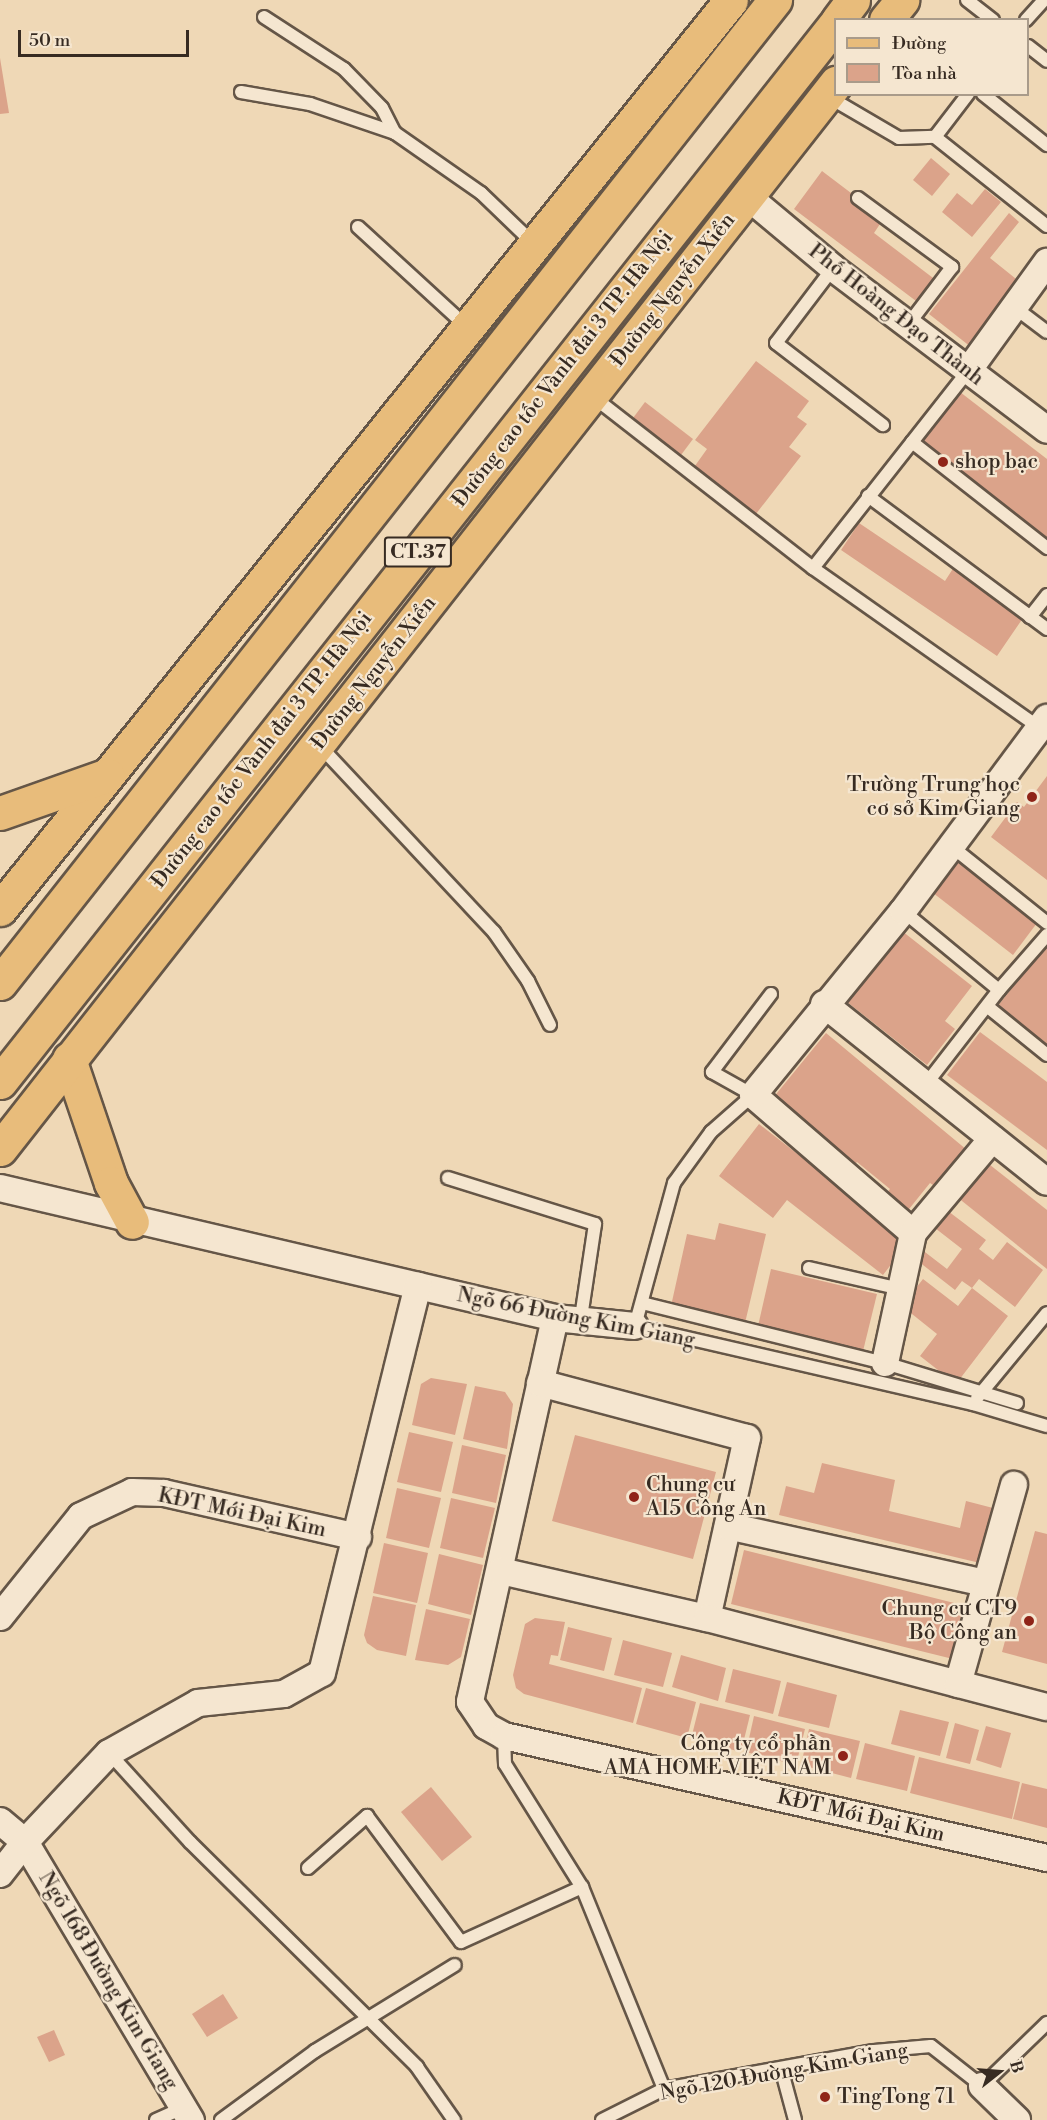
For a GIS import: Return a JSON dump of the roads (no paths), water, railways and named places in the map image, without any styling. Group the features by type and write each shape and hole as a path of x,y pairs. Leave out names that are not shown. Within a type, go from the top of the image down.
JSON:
{"main road":[{"path":"0,909 731,0"},
{"path":"259,587 310,572 549,277 766,0"},
{"name":"CT.37","path":"0,983 776,0"},
{"name":"Đường cao tốc Vành đai 3 TP. Hà Nội","path":"839,18 853,0"},
{"path":"887,18 902,0"},
{"name":"Đường cao tốc Vành đai 3 TP. Hà Nội","path":"0,1082 834,25"},
{"name":"Đường Nguyễn Xiển","path":"0,1149 831,89"},
{"path":"0,813 108,775"},
{"path":"69,1059 111,1184 132,1222"}],"street":[{"name":"Phố Hoàng Đạo Thành","path":"747,196 907,326 1046,428"},
{"path":"968,371 1047,262"},
{"path":"913,1233 753,1095 824,1004 903,911 1043,723"},
{"path":"824,1004 1047,1182"},
{"path":"885,1363 913,1233 992,1139"},
{"name":"Ngõ 66 Đường Kim Giang","path":"0,1188 132,1222 555,1317 639,1315"},
{"path":"0,1874 25,1842 110,1753 198,1703 284,1694 322,1673 358,1537 418,1286"},
{"name":"KĐT Mới Đại Kim","path":"555,1317 501,1571 470,1702 486,1726 504,1736 1047,1858"},
{"path":"540,1383 747,1438 707,1618"},
{"path":"958,1684 1014,1485"},
{"name":"KĐT Mới Đại Kim","path":"0,1617 81,1516 132,1492 164,1493 358,1537"},
{"path":"728,1526 986,1583"},
{"path":"501,1571 707,1618 1047,1707"},
{"path":"0,1821 25,1842"},
{"name":"Ngõ 168 Đường Kim Giang","path":"25,1842 187,2114"},
{"name":"Ngõ 120 Đường Kim Giang","path":"982,2086 1017,2120"}],"lane":[{"path":"967,0 990,18"},
{"path":"1028,18 1044,0"},
{"path":"264,17 344,69 382,108 395,133"},
{"path":"1029,47 1047,61"},
{"path":"241,92 310,104 395,133 481,193 535,245"},
{"path":"841,96 899,138 935,137 1047,226"},
{"path":"935,137 966,96"},
{"path":"986,96 1047,145"},
{"path":"858,198 952,267 907,326"},
{"path":"357,227 468,327"},
{"path":"833,268 776,343 883,425"},
{"path":"1014,307 1047,332"},
{"path":"813,568 968,371"},
{"path":"591,396 813,568 1043,723"},
{"path":"912,442 1047,548"},
{"path":"868,496 1047,629"},
{"path":"1030,617 1047,595"},
{"path":"318,744 494,932 528,981 550,1025"},
{"path":"951,846 1047,923"},
{"path":"903,911 999,990"},
{"path":"927,1084 999,990 1047,935"},
{"path":"771,994 712,1072 753,1095 711,1132 674,1183 660,1225 639,1315 885,1363 1017,1403"},
{"path":"988,1007 1047,1055"},
{"path":"448,1178 595,1224 581,1318"},
{"path":"808,1268 901,1289"},
{"path":"972,1404 1047,1313"},
{"name":"Ngõ 66 Đường Kim Giang","path":"639,1315 1047,1426"},
{"path":"504,1736 506,1764 582,1887 664,2089"},
{"path":"110,1753 190,1842 417,2067 454,2120"},
{"path":"308,1868 367,1816 461,1942 582,1887"},
{"path":"221,2120 315,2051 455,1965"},
{"path":"982,2086 1047,2023"},
{"name":"Ngõ 120 Đường Kim Giang","path":"602,2120 664,2089 874,2051 931,2046 982,2086"},
{"path":"781,2068 795,2120"},
{"path":"156,2120 187,2114"}],"place":[{"name":"shop bạc","path":"943,462"},
{"name":"Trường Trung học cơ sở Kim Giang","path":"1032,797"},
{"name":"Chung cư A15 Công An","path":"634,1497"},
{"name":"Chung cư CT9 Bộ Công an","path":"1029,1621"},
{"name":"Công ty cổ phần AMA HOME VIỆT NAM","path":"843,1756"},
{"name":"TingTong 71","path":"825,2097"}]}
